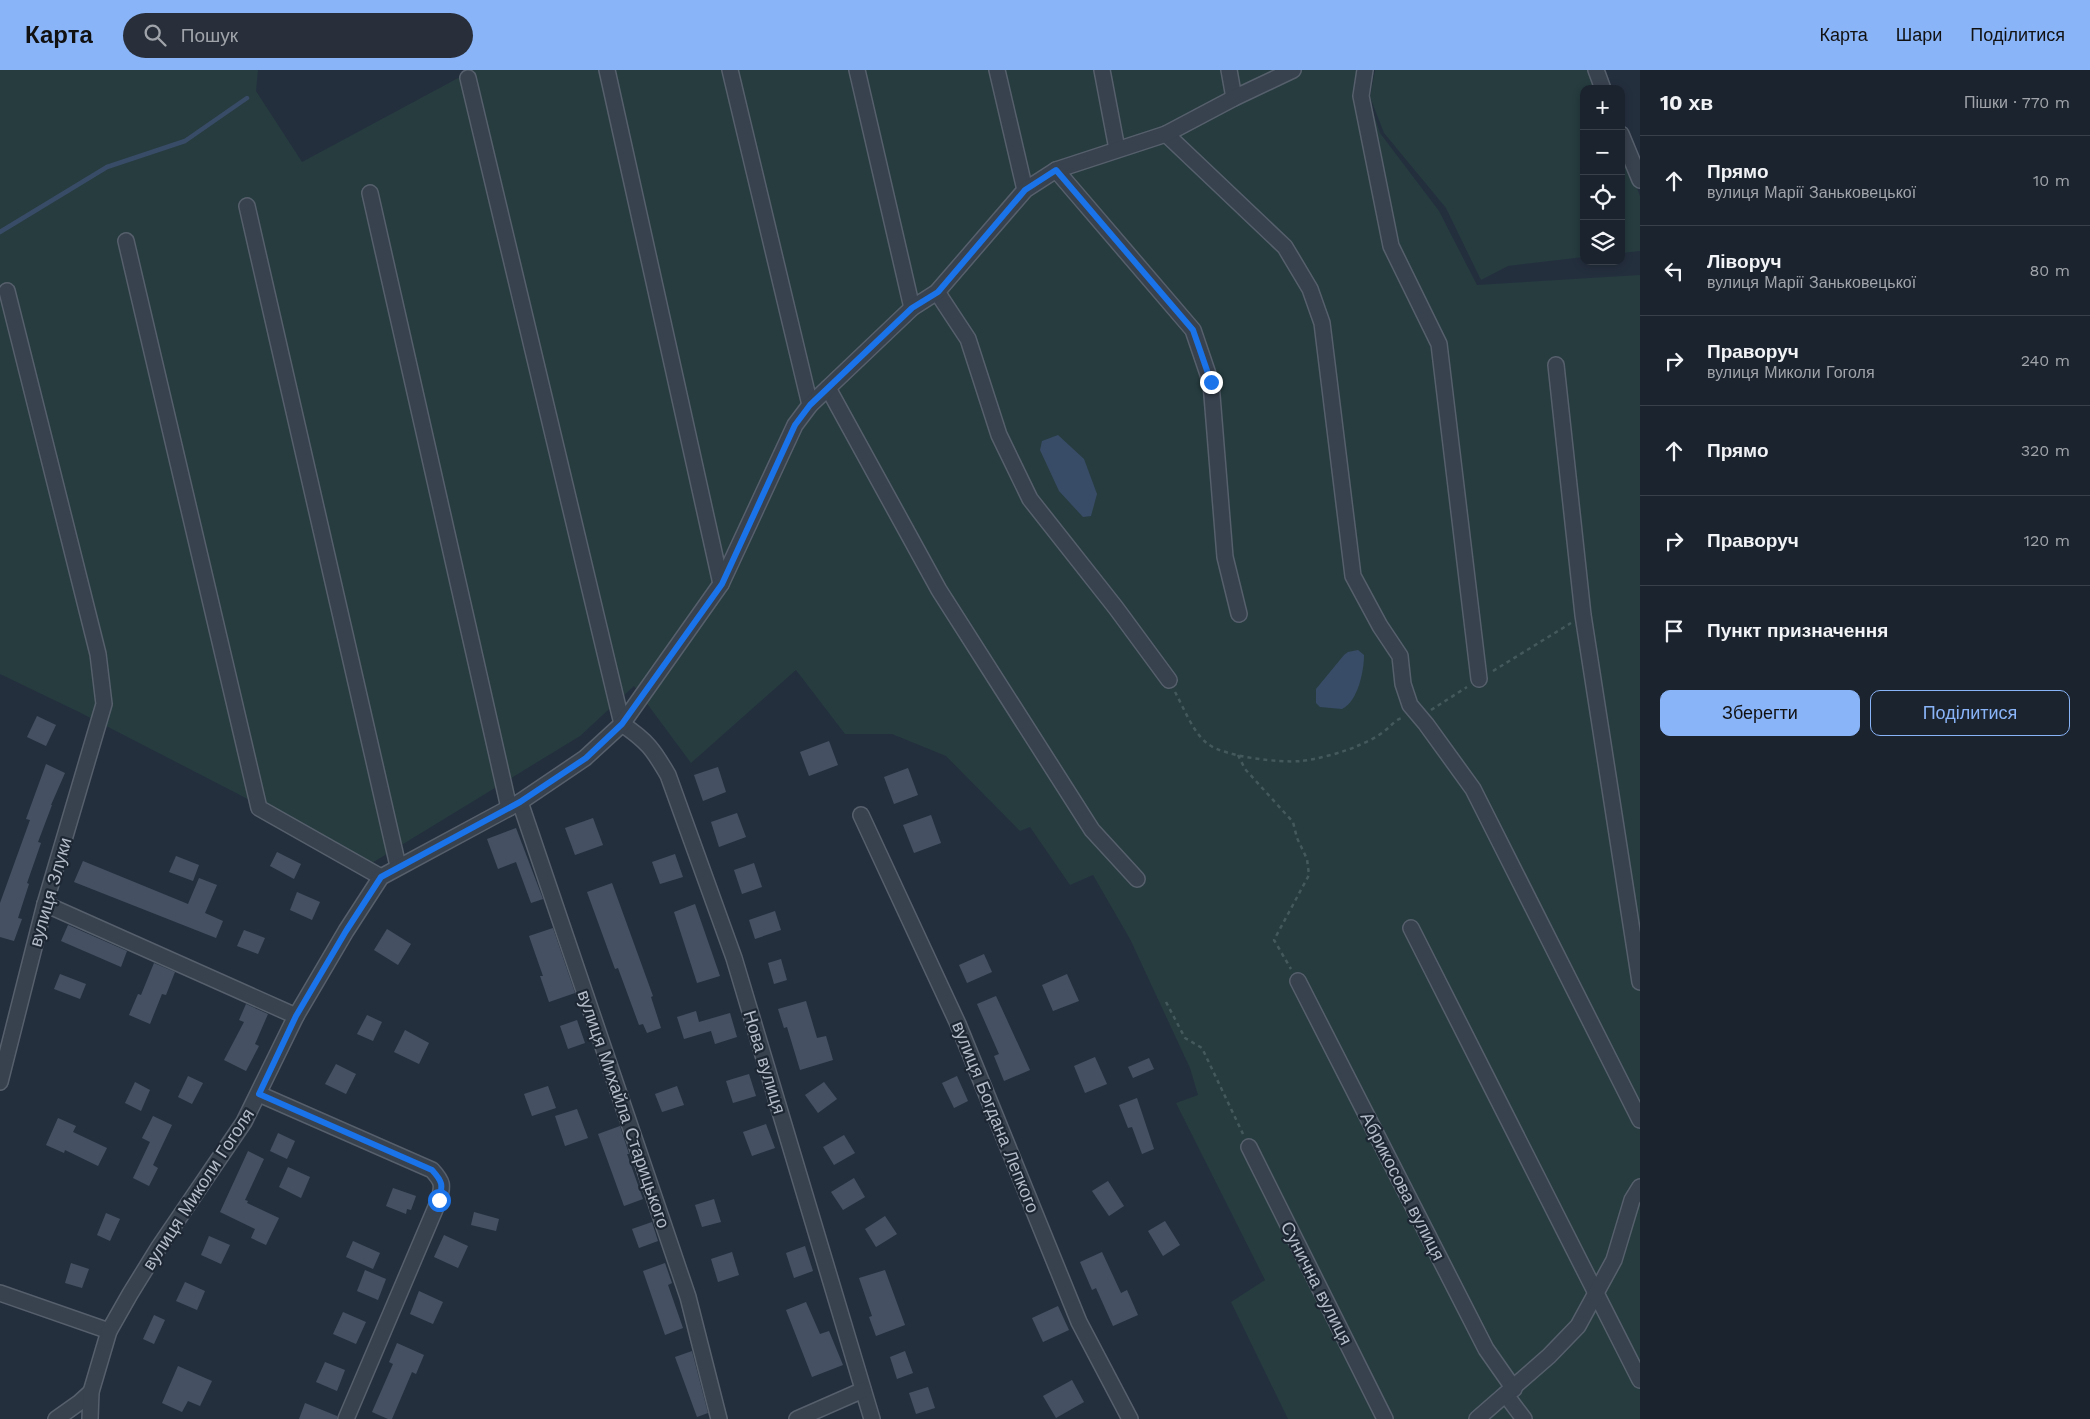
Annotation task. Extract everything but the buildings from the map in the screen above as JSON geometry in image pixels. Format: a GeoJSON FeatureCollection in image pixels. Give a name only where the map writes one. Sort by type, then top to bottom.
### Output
{"type":"FeatureCollection","features":[{"type":"Feature","properties":{"kind":"street"},"geometry":{"type":"LineString","coordinates":[[607,70],[722,584]]}},
{"type":"Feature","properties":{"kind":"street"},"geometry":{"type":"LineString","coordinates":[[730,70],[810,405]]}},
{"type":"Feature","properties":{"kind":"street"},"geometry":{"type":"LineString","coordinates":[[857,70],[912,308]]}},
{"type":"Feature","properties":{"kind":"street"},"geometry":{"type":"LineString","coordinates":[[997,70],[1025,190]]}},
{"type":"Feature","properties":{"kind":"street"},"geometry":{"type":"LineString","coordinates":[[1102,70],[1117,149]]}},
{"type":"Feature","properties":{"kind":"street"},"geometry":{"type":"LineString","coordinates":[[1230,70],[1234,98]]}},
{"type":"Feature","properties":{"kind":"street","name":"вулиця Миколи Гоголя"},"geometry":{"type":"LineString","coordinates":[[90,1419],[91,1392],[110,1331],[130,1294],[160,1247],[244,1122],[296,1016],[346,931],[381,877],[398,866],[515,805],[586,758],[622,724],[722,584],[795,425],[810,405],[912,308],[938,292],[1025,190],[1056,170],[1166,134],[1234,98],[1293,70]]}},
{"type":"Feature","properties":{"kind":"street"},"geometry":{"type":"LineString","coordinates":[[1365,70],[1361,96],[1391,246],[1439,344],[1479,679]]}},
{"type":"Feature","properties":{"kind":"street"},"geometry":{"type":"LineString","coordinates":[[1596,70],[1602,85]]}},
{"type":"Feature","properties":{"kind":"street"},"geometry":{"type":"LineString","coordinates":[[468,78],[622,724]]}},
{"type":"Feature","properties":{"kind":"street"},"geometry":{"type":"LineString","coordinates":[[1166,134],[1285,247],[1310,289],[1322,323],[1352,576],[1380,626],[1400,656],[1403,684],[1410,705],[1473,789],[1640,1120]]}},
{"type":"Feature","properties":{"kind":"street"},"geometry":{"type":"LineString","coordinates":[[1625,144],[1640,180]]}},
{"type":"Feature","properties":{"kind":"street"},"geometry":{"type":"LineString","coordinates":[[1056,170],[1193,330],[1211,382],[1225,557],[1239,614]]}},
{"type":"Feature","properties":{"kind":"street","name":"вулиця Михайла Старицького"},"geometry":{"type":"LineString","coordinates":[[370,193],[515,805],[688,1297],[719,1419]]}},
{"type":"Feature","properties":{"kind":"street"},"geometry":{"type":"LineString","coordinates":[[247,206],[398,866]]}},
{"type":"Feature","properties":{"kind":"street"},"geometry":{"type":"LineString","coordinates":[[126,241],[259,808],[381,877]]}},
{"type":"Feature","properties":{"kind":"street","name":"вулиця Злуки"},"geometry":{"type":"LineString","coordinates":[[0,1082],[45,904],[104,704],[98,654],[7,291]]}},
{"type":"Feature","properties":{"kind":"street"},"geometry":{"type":"LineString","coordinates":[[938,292],[968,339],[999,435],[1030,499],[1116,608],[1169,680]]}},
{"type":"Feature","properties":{"kind":"street"},"geometry":{"type":"LineString","coordinates":[[1556,365],[1583,615],[1640,982]]}},
{"type":"Feature","properties":{"kind":"street"},"geometry":{"type":"LineString","coordinates":[[828,388],[939,590],[1092,830],[1137,879]]}},
{"type":"Feature","properties":{"kind":"street","name":"Нова вулиця"},"geometry":{"type":"LineString","coordinates":[[622,724],[639,735],[653,749],[668,775],[721,921],[737,967],[872,1419]]}},
{"type":"Feature","properties":{"kind":"street","name":"вулиця Богдана Лепкого"},"geometry":{"type":"LineString","coordinates":[[861,816],[958,1024],[1079,1322],[1130,1419]]}},
{"type":"Feature","properties":{"kind":"street"},"geometry":{"type":"LineString","coordinates":[[45,904],[296,1016]]}},
{"type":"Feature","properties":{"kind":"street"},"geometry":{"type":"LineString","coordinates":[[1411,928],[1640,1380]]}},
{"type":"Feature","properties":{"kind":"street","name":"Абрикосова вулиця"},"geometry":{"type":"LineString","coordinates":[[1298,981],[1486,1349],[1524,1419]]}},
{"type":"Feature","properties":{"kind":"street"},"geometry":{"type":"LineString","coordinates":[[259,1094],[432,1170],[442,1186],[439,1200],[346,1419]]}},
{"type":"Feature","properties":{"kind":"street","name":"Сунична вулиця"},"geometry":{"type":"LineString","coordinates":[[1249,1147],[1385,1419]]}},
{"type":"Feature","properties":{"kind":"street"},"geometry":{"type":"LineString","coordinates":[[1477,1419],[1510,1392],[1578,1326],[1614,1260],[1632,1200],[1640,1187]]}},
{"type":"Feature","properties":{"kind":"street"},"geometry":{"type":"LineString","coordinates":[[0,1293],[110,1331]]}},
{"type":"Feature","properties":{"kind":"street"},"geometry":{"type":"LineString","coordinates":[[797,1419],[863,1390]]}},
{"type":"Feature","properties":{"kind":"street"},"geometry":{"type":"LineString","coordinates":[[56,1419],[91,1392]]}},
{"type":"Feature","properties":{"kind":"path"},"geometry":{"type":"LineString","coordinates":[[1169,680],[1199,734],[1208,744],[1222,751],[1238,755],[1289,762],[1304,761],[1357,746],[1380,734],[1397,719],[1435,708],[1583,615]]}},
{"type":"Feature","properties":{"kind":"path"},"geometry":{"type":"LineString","coordinates":[[1238,755],[1244,769],[1293,822],[1297,838],[1307,859],[1309,875],[1274,940],[1298,981]]}},
{"type":"Feature","properties":{"kind":"path"},"geometry":{"type":"LineString","coordinates":[[1166,1002],[1185,1038],[1202,1048],[1249,1147]]}},
{"type":"Feature","properties":{"kind":"green space"},"geometry":{"type":"Polygon","coordinates":[[[0,70],[258,70],[256,91],[302,162],[473,70],[1359,70],[1380,133],[1439,211],[1477,285],[1640,275],[1640,1419],[1288,1419],[1231,1302],[1265,1280],[1176,1103],[1198,1095],[1190,1068],[1130,939],[1093,875],[1070,885],[1030,827],[1020,831],[946,756],[892,734],[845,734],[796,670],[691,763],[634,686],[580,736],[372,863],[81,713],[0,674],[0,70]]]}},
{"type":"Feature","properties":{"kind":"green space"},"geometry":{"type":"Polygon","coordinates":[[[1375,70],[1590,70],[1596,85],[1580,85],[1580,257],[1508,266],[1481,280],[1446,208],[1384,133],[1370,97],[1375,70]]]}},
{"type":"Feature","properties":{"kind":"green space"},"geometry":{"type":"Polygon","coordinates":[[[1625,159],[1640,196],[1640,251],[1625,253],[1625,159]]]}},
{"type":"Feature","properties":{"kind":"water"},"geometry":{"type":"Polygon","coordinates":[[[1058,435],[1084,459],[1097,494],[1091,516],[1083,517],[1059,491],[1040,450],[1042,441],[1058,435]]]}},
{"type":"Feature","properties":{"kind":"water"},"geometry":{"type":"Polygon","coordinates":[[[1358,650],[1364,655],[1364,662],[1359,685],[1348,705],[1342,709],[1320,707],[1316,703],[1316,689],[1344,655],[1358,650]]]}},
{"type":"Feature","properties":{"kind":"waterway"},"geometry":{"type":"LineString","coordinates":[[0,232],[107,167],[185,141],[247,98]]}},
{"type":"Feature","properties":{"kind":"route"},"geometry":{"type":"LineString","coordinates":[[439,1200],[442,1186],[432,1170],[259,1094],[296,1016],[346,931],[381,877],[398,866],[520,802],[586,758],[622,724],[722,584],[795,425],[810,405],[912,308],[938,292],[1025,190],[1056,170],[1193,330],[1211,382]]}}]}
